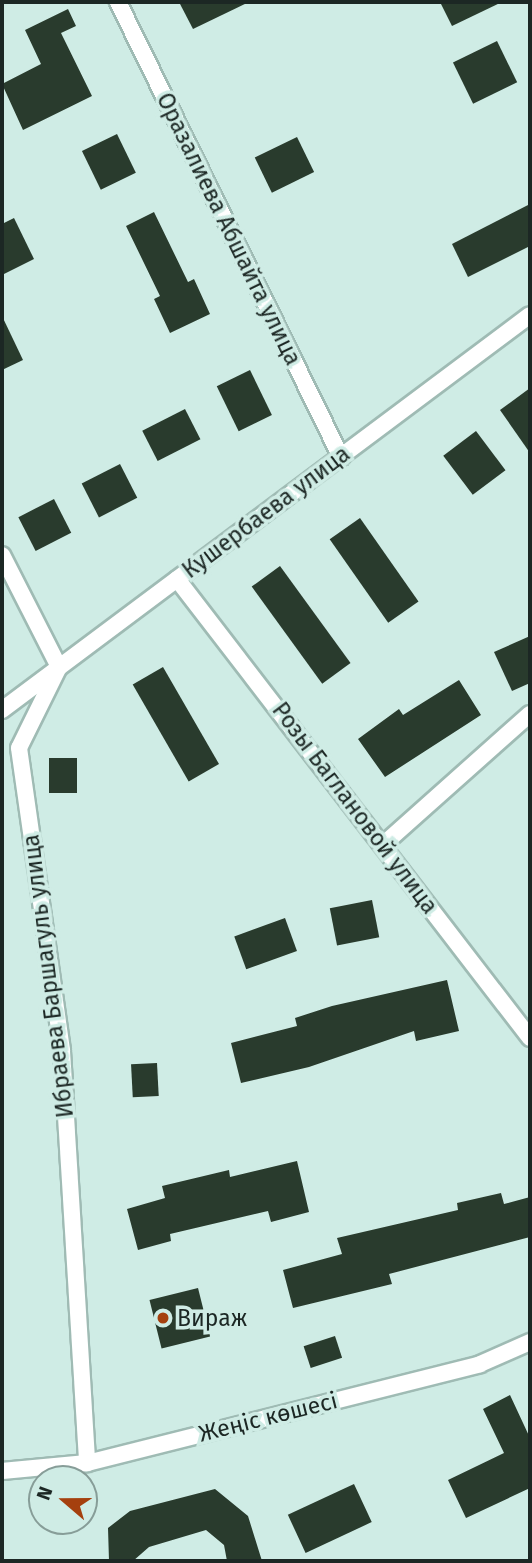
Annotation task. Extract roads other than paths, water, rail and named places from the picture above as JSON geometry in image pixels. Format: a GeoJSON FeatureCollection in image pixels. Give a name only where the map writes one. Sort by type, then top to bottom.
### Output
{"type":"FeatureCollection","features":[{"type":"Feature","properties":{"kind":"street","name":"Оразалиева Абшайта улица"},"geometry":{"type":"LineString","coordinates":[[118,2],[341,457]]}},
{"type":"Feature","properties":{"kind":"street","name":"Кушербаева улица"},"geometry":{"type":"LineString","coordinates":[[2,710],[530,315]]}},
{"type":"Feature","properties":{"kind":"street"},"geometry":{"type":"LineString","coordinates":[[2,555],[59,667]]}},
{"type":"Feature","properties":{"kind":"street","name":"Розы Баглановой улица"},"geometry":{"type":"LineString","coordinates":[[177,579],[385,843],[530,1038]]}},
{"type":"Feature","properties":{"kind":"street","name":"Ибраева Баршагуль улица"},"geometry":{"type":"LineString","coordinates":[[59,667],[19,748],[62,1051],[87,1463]]}},
{"type":"Feature","properties":{"kind":"street"},"geometry":{"type":"LineString","coordinates":[[385,843],[530,714]]}},
{"type":"Feature","properties":{"kind":"street","name":"Жеңіс көшесі"},"geometry":{"type":"LineString","coordinates":[[2,1471],[87,1463],[480,1364],[530,1342]]}},
{"type":"Feature","properties":{"kind":"place","name":"Вираж"},"geometry":{"type":"Point","coordinates":[163,1318]}}]}
